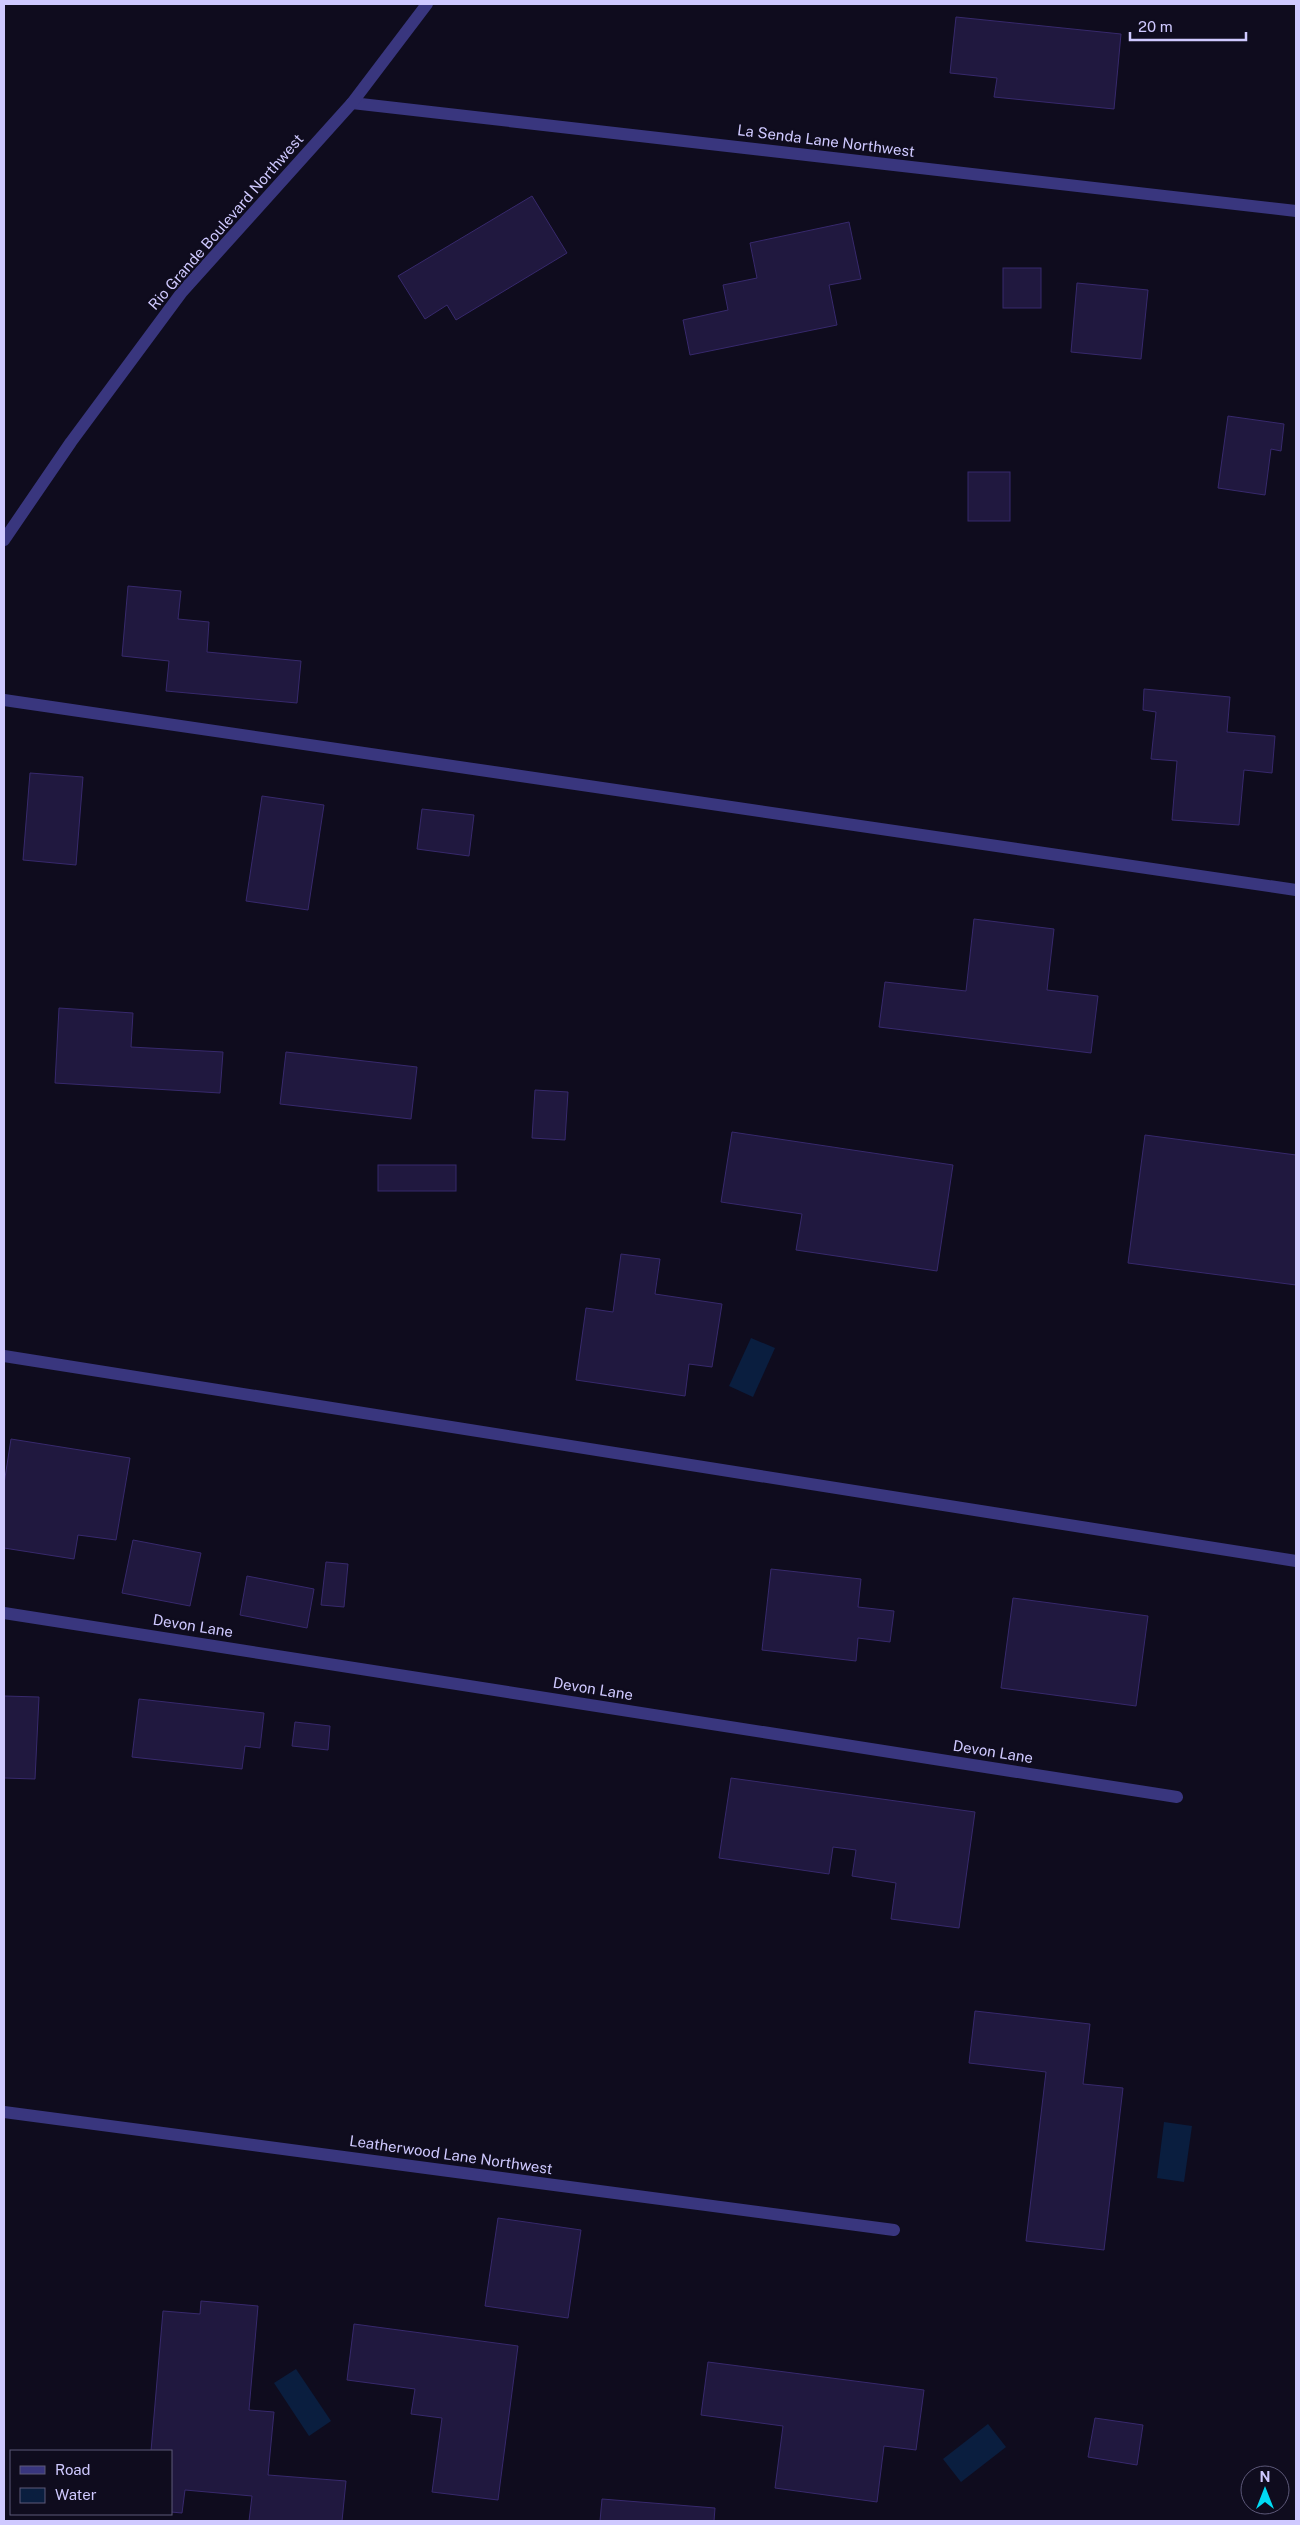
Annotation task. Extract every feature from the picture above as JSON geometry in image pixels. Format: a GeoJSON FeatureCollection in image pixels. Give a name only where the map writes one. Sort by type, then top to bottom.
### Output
{"type":"FeatureCollection","features":[{"type":"Feature","properties":{"kind":"street","name":"Rio Grande Boulevard Northwest"},"geometry":{"type":"LineString","coordinates":[[4,540],[71,442],[182,292],[352,103],[426,4]]}},
{"type":"Feature","properties":{"kind":"street","name":"La Senda Lane Northwest"},"geometry":{"type":"LineString","coordinates":[[352,103],[1296,211]]}},
{"type":"Feature","properties":{"kind":"street"},"geometry":{"type":"LineString","coordinates":[[4,700],[1296,890]]}},
{"type":"Feature","properties":{"kind":"street"},"geometry":{"type":"LineString","coordinates":[[4,1356],[1296,1561]]}},
{"type":"Feature","properties":{"kind":"street","name":"Devon Lane"},"geometry":{"type":"LineString","coordinates":[[4,1613],[1177,1797]]}},
{"type":"Feature","properties":{"kind":"street","name":"Leatherwood Lane Northwest"},"geometry":{"type":"LineString","coordinates":[[4,2112],[894,2230]]}},
{"type":"Feature","properties":{"kind":"water"},"geometry":{"type":"Polygon","coordinates":[[[751,1338],[775,1348],[753,1397],[729,1386],[751,1338]]]}},
{"type":"Feature","properties":{"kind":"water"},"geometry":{"type":"Polygon","coordinates":[[[1164,2122],[1192,2126],[1184,2182],[1157,2178],[1164,2122]]]}},
{"type":"Feature","properties":{"kind":"water"},"geometry":{"type":"Polygon","coordinates":[[[296,2369],[331,2421],[309,2436],[274,2383],[296,2369]]]}},
{"type":"Feature","properties":{"kind":"water"},"geometry":{"type":"Polygon","coordinates":[[[988,2424],[1006,2447],[961,2482],[943,2459],[988,2424]]]}},
{"type":"Feature","properties":{"kind":"building"},"geometry":{"type":"Polygon","coordinates":[[[956,17],[1121,34],[1114,109],[994,97],[997,78],[950,73],[956,17]]]}},
{"type":"Feature","properties":{"kind":"building"},"geometry":{"type":"Polygon","coordinates":[[[532,196],[567,253],[456,320],[447,305],[425,319],[398,276],[532,196]]]}},
{"type":"Feature","properties":{"kind":"building"},"geometry":{"type":"Polygon","coordinates":[[[849,222],[861,279],[829,285],[837,325],[690,355],[683,320],[728,310],[723,285],[757,278],[750,243],[849,222]]]}},
{"type":"Feature","properties":{"kind":"building"},"geometry":{"type":"Polygon","coordinates":[[[1003,268],[1041,268],[1041,308],[1003,308],[1003,268]]]}},
{"type":"Feature","properties":{"kind":"building"},"geometry":{"type":"Polygon","coordinates":[[[1077,283],[1148,290],[1141,359],[1071,352],[1077,283]]]}},
{"type":"Feature","properties":{"kind":"building"},"geometry":{"type":"Polygon","coordinates":[[[1228,416],[1284,424],[1281,451],[1271,449],[1265,495],[1218,488],[1228,416]]]}},
{"type":"Feature","properties":{"kind":"building"},"geometry":{"type":"Polygon","coordinates":[[[968,472],[1010,472],[1010,521],[968,521],[968,472]]]}},
{"type":"Feature","properties":{"kind":"building"},"geometry":{"type":"Polygon","coordinates":[[[128,586],[181,591],[178,619],[209,622],[207,652],[301,661],[297,703],[166,691],[169,661],[122,656],[128,586]]]}},
{"type":"Feature","properties":{"kind":"building"},"geometry":{"type":"Polygon","coordinates":[[[1144,689],[1230,697],[1227,732],[1275,736],[1272,773],[1244,770],[1239,825],[1172,820],[1177,761],[1151,759],[1156,712],[1143,710],[1144,689]]]}},
{"type":"Feature","properties":{"kind":"building"},"geometry":{"type":"Polygon","coordinates":[[[30,773],[83,777],[76,865],[23,860],[30,773]]]}},
{"type":"Feature","properties":{"kind":"building"},"geometry":{"type":"Polygon","coordinates":[[[262,796],[324,805],[308,910],[246,901],[262,796]]]}},
{"type":"Feature","properties":{"kind":"building"},"geometry":{"type":"Polygon","coordinates":[[[422,809],[474,815],[469,856],[417,849],[422,809]]]}},
{"type":"Feature","properties":{"kind":"building"},"geometry":{"type":"Polygon","coordinates":[[[974,919],[1054,929],[1047,990],[1098,996],[1091,1053],[879,1027],[885,982],[966,991],[974,919]]]}},
{"type":"Feature","properties":{"kind":"building"},"geometry":{"type":"Polygon","coordinates":[[[59,1008],[133,1013],[131,1047],[223,1052],[220,1093],[55,1083],[59,1008]]]}},
{"type":"Feature","properties":{"kind":"building"},"geometry":{"type":"Polygon","coordinates":[[[286,1052],[417,1067],[411,1119],[280,1104],[286,1052]]]}},
{"type":"Feature","properties":{"kind":"building"},"geometry":{"type":"Polygon","coordinates":[[[535,1090],[568,1092],[565,1140],[532,1138],[535,1090]]]}},
{"type":"Feature","properties":{"kind":"building"},"geometry":{"type":"Polygon","coordinates":[[[732,1132],[953,1165],[937,1271],[796,1250],[802,1214],[721,1202],[732,1132]]]}},
{"type":"Feature","properties":{"kind":"building"},"geometry":{"type":"Polygon","coordinates":[[[1145,1135],[1296,1155],[1296,1285],[1128,1263],[1145,1135]]]}},
{"type":"Feature","properties":{"kind":"building"},"geometry":{"type":"Polygon","coordinates":[[[378,1165],[456,1165],[456,1191],[378,1191],[378,1165]]]}},
{"type":"Feature","properties":{"kind":"building"},"geometry":{"type":"Polygon","coordinates":[[[621,1254],[660,1259],[655,1294],[722,1304],[712,1367],[689,1364],[685,1396],[576,1380],[586,1308],[613,1312],[621,1254]]]}},
{"type":"Feature","properties":{"kind":"building"},"geometry":{"type":"Polygon","coordinates":[[[11,1439],[130,1458],[116,1540],[78,1535],[74,1559],[4,1548],[4,1484],[11,1439]]]}},
{"type":"Feature","properties":{"kind":"building"},"geometry":{"type":"Polygon","coordinates":[[[133,1540],[201,1553],[190,1606],[122,1593],[133,1540]]]}},
{"type":"Feature","properties":{"kind":"building"},"geometry":{"type":"Polygon","coordinates":[[[326,1562],[348,1564],[344,1607],[321,1605],[326,1562]]]}},
{"type":"Feature","properties":{"kind":"building"},"geometry":{"type":"Polygon","coordinates":[[[771,1569],[861,1579],[858,1607],[894,1611],[890,1642],[858,1638],[856,1661],[762,1650],[771,1569]]]}},
{"type":"Feature","properties":{"kind":"building"},"geometry":{"type":"Polygon","coordinates":[[[247,1576],[314,1589],[307,1628],[240,1615],[247,1576]]]}},
{"type":"Feature","properties":{"kind":"building"},"geometry":{"type":"Polygon","coordinates":[[[1013,1598],[1148,1616],[1136,1706],[1001,1688],[1013,1598]]]}},
{"type":"Feature","properties":{"kind":"building"},"geometry":{"type":"Polygon","coordinates":[[[4,1696],[39,1697],[35,1779],[4,1778],[4,1696]]]}},
{"type":"Feature","properties":{"kind":"building"},"geometry":{"type":"Polygon","coordinates":[[[139,1699],[264,1713],[260,1748],[245,1746],[242,1769],[132,1757],[139,1699]]]}},
{"type":"Feature","properties":{"kind":"building"},"geometry":{"type":"Polygon","coordinates":[[[295,1722],[330,1726],[328,1750],[292,1746],[295,1722]]]}},
{"type":"Feature","properties":{"kind":"building"},"geometry":{"type":"Polygon","coordinates":[[[731,1778],[975,1812],[959,1928],[891,1919],[896,1883],[852,1876],[856,1850],[833,1847],[829,1874],[719,1858],[731,1778]]]}},
{"type":"Feature","properties":{"kind":"building"},"geometry":{"type":"Polygon","coordinates":[[[975,2011],[1090,2024],[1083,2084],[1123,2088],[1104,2250],[1026,2241],[1046,2072],[969,2063],[975,2011]]]}},
{"type":"Feature","properties":{"kind":"building"},"geometry":{"type":"Polygon","coordinates":[[[498,2218],[581,2230],[568,2318],[485,2306],[498,2218]]]}},
{"type":"Feature","properties":{"kind":"building"},"geometry":{"type":"Polygon","coordinates":[[[201,2301],[258,2306],[249,2410],[274,2412],[268,2475],[346,2481],[342,2521],[249,2521],[252,2496],[185,2490],[182,2513],[172,2512],[172,2450],[151,2450],[163,2311],[200,2314],[201,2301]]]}},
{"type":"Feature","properties":{"kind":"building"},"geometry":{"type":"Polygon","coordinates":[[[354,2324],[518,2346],[498,2500],[432,2492],[442,2418],[411,2414],[415,2389],[347,2380],[354,2324]]]}},
{"type":"Feature","properties":{"kind":"building"},"geometry":{"type":"Polygon","coordinates":[[[708,2362],[924,2390],[916,2450],[884,2446],[877,2502],[775,2488],[783,2426],[701,2415],[708,2362]]]}},
{"type":"Feature","properties":{"kind":"building"},"geometry":{"type":"Polygon","coordinates":[[[1095,2418],[1143,2425],[1137,2465],[1088,2457],[1095,2418]]]}},
{"type":"Feature","properties":{"kind":"building"},"geometry":{"type":"Polygon","coordinates":[[[602,2499],[715,2508],[714,2521],[600,2521],[602,2499]]]}}]}
